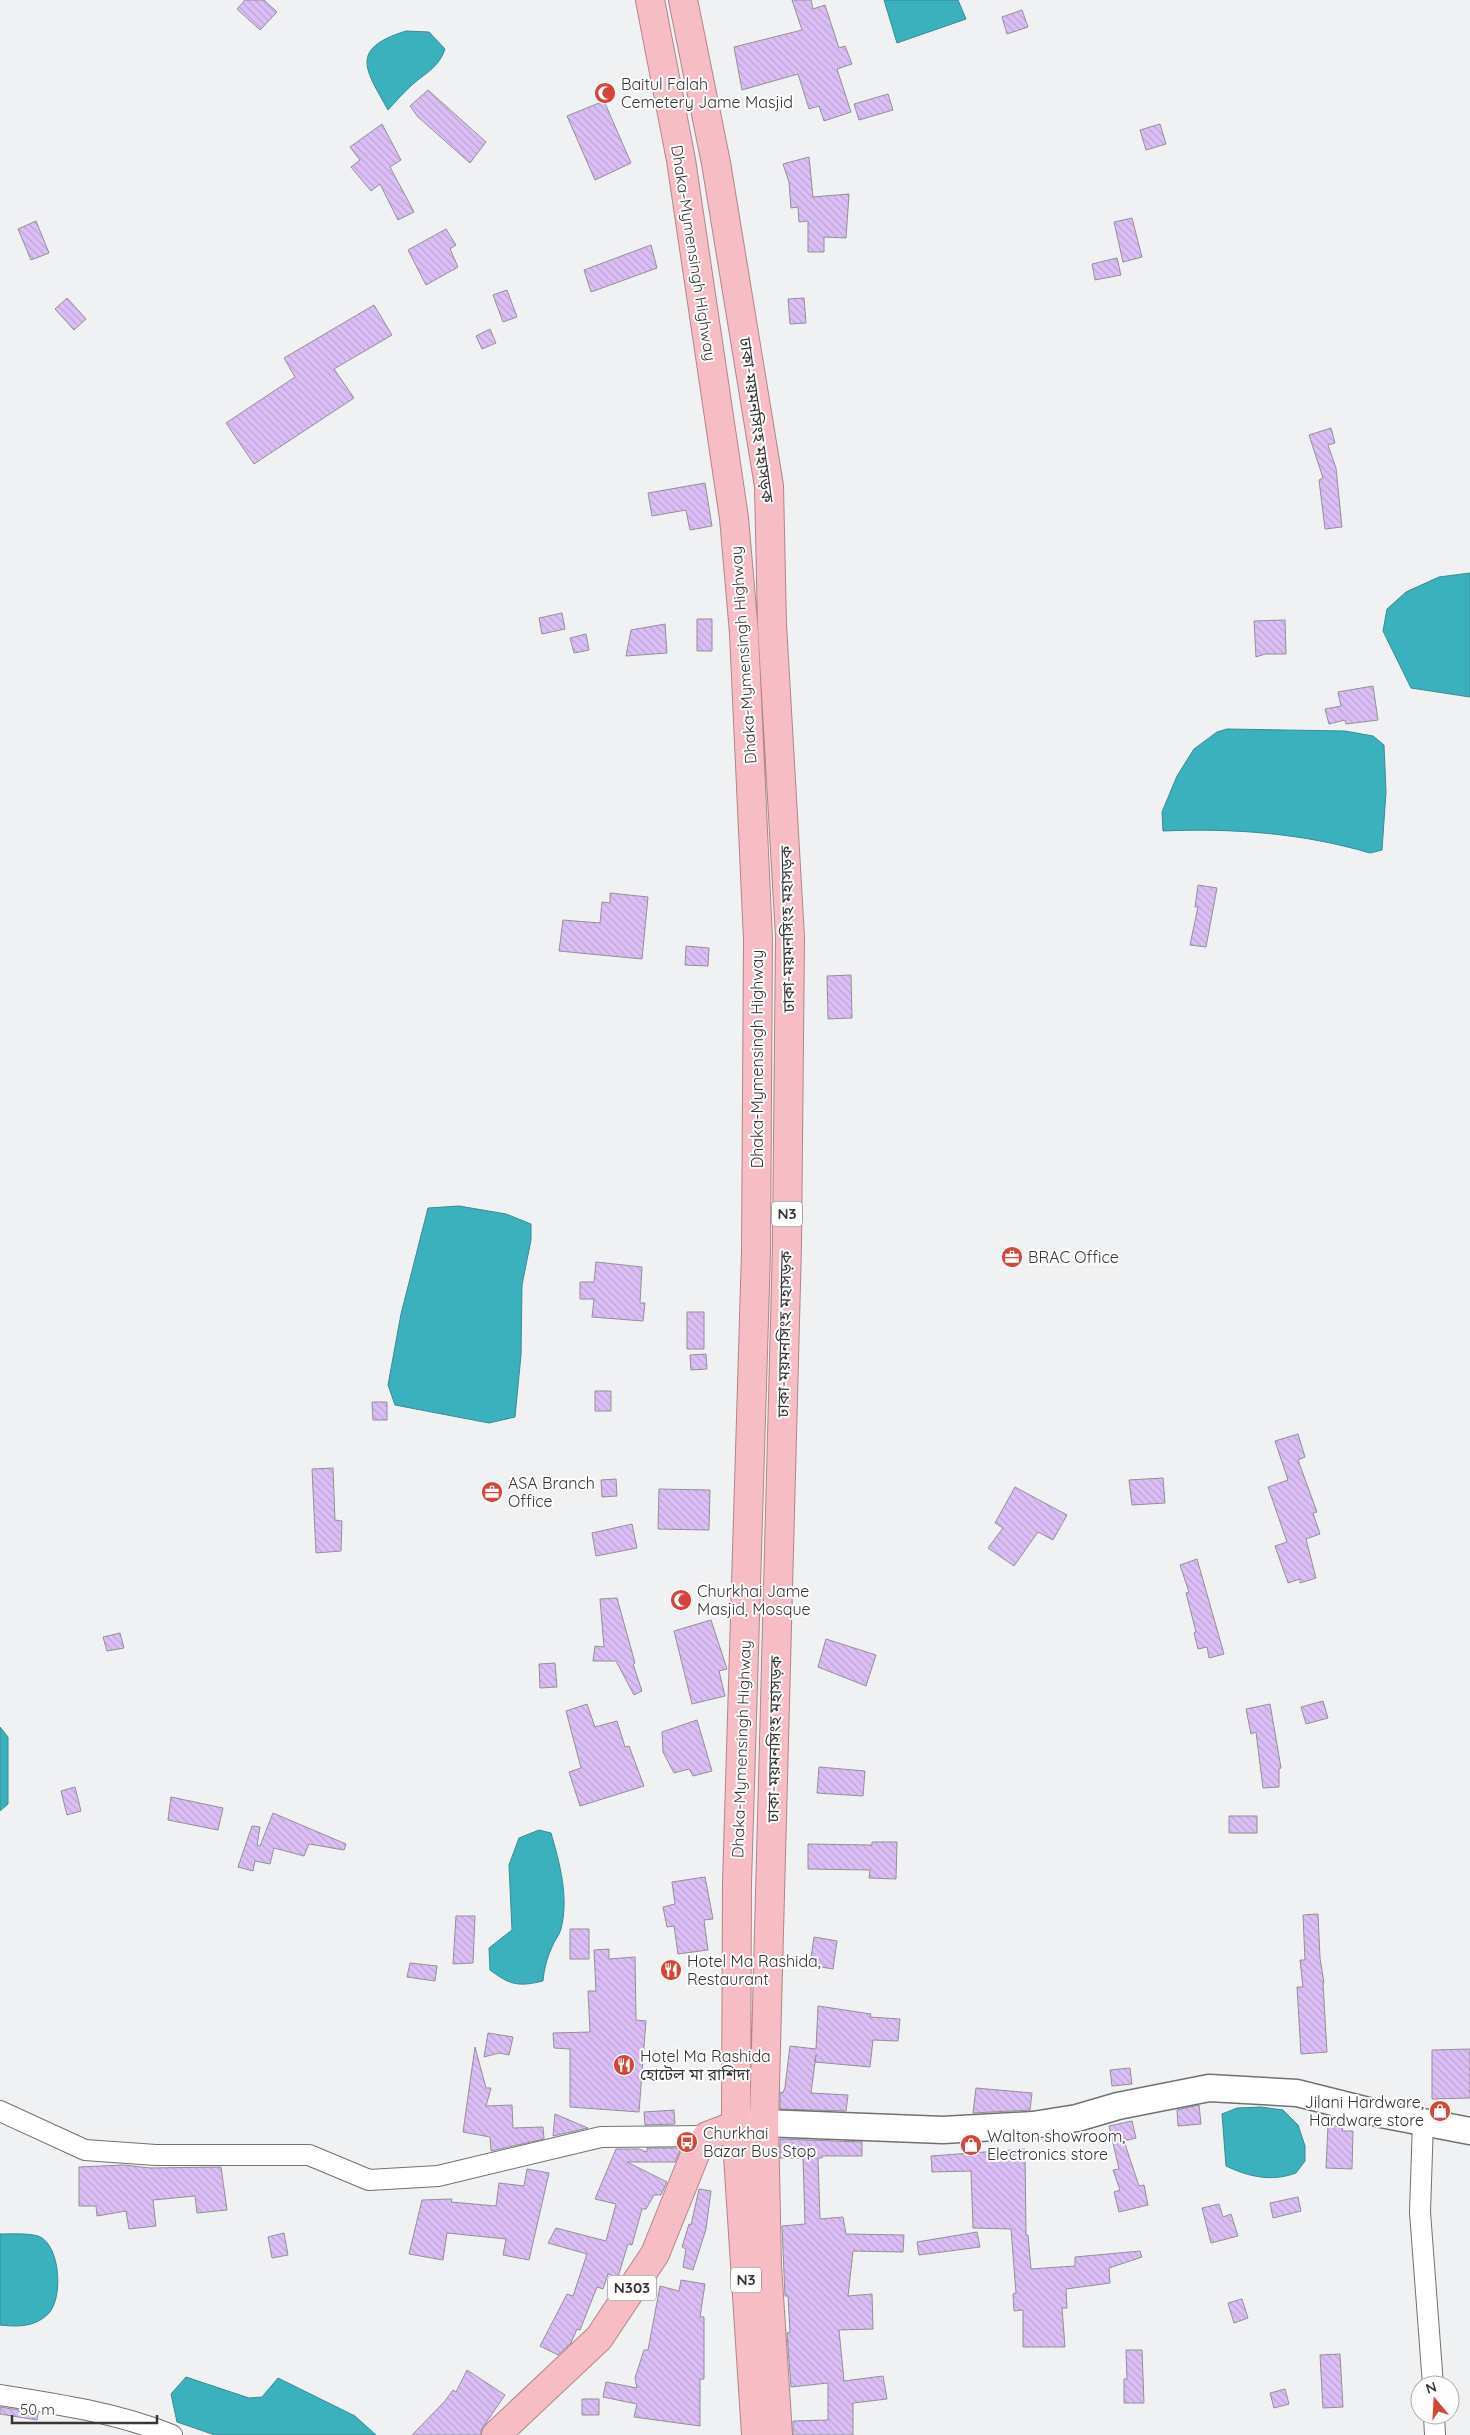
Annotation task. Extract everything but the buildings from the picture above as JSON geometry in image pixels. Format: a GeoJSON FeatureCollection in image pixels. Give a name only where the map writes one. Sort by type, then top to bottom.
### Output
{"type":"FeatureCollection","features":[{"type":"Feature","properties":{"kind":"highway","name":"Dhaka-Mymensingh Highway"},"geometry":{"type":"LineString","coordinates":[[650,0],[681,160],[734,518],[744,633],[758,940],[756,1252],[737,1883],[736,2125]]}},
{"type":"Feature","properties":{"kind":"highway","name":"ঢাকা-ময়মনসিংহ মহাসড়ক"},"geometry":{"type":"LineString","coordinates":[[683,0],[716,164],[769,486],[772,624],[790,938],[787,1245],[764,2123],[766,2265],[778,2435]]}},
{"type":"Feature","properties":{"kind":"highway"},"geometry":{"type":"LineString","coordinates":[[707,2136],[736,2125]]}},
{"type":"Feature","properties":{"kind":"highway","name":"N3"},"geometry":{"type":"LineString","coordinates":[[736,2125],[756,2435]]}},
{"type":"Feature","properties":{"kind":"highway","name":"N303"},"geometry":{"type":"LineString","coordinates":[[496,2435],[600,2338],[655,2254],[693,2156],[698,2146],[707,2136]]}},
{"type":"Feature","properties":{"kind":"street"},"geometry":{"type":"LineString","coordinates":[[736,2125],[764,2123],[943,2130],[1033,2125],[1077,2118],[1118,2106],[1209,2088],[1297,2093],[1470,2131]]}},
{"type":"Feature","properties":{"kind":"street"},"geometry":{"type":"LineString","coordinates":[[0,2111],[85,2150],[156,2155],[309,2155],[370,2180],[438,2176],[601,2137],[707,2136]]}},
{"type":"Feature","properties":{"kind":"street"},"geometry":{"type":"LineString","coordinates":[[1423,2122],[1420,2212],[1432,2375]]}},
{"type":"Feature","properties":{"kind":"street"},"geometry":{"type":"LineString","coordinates":[[0,2394],[76,2407],[149,2426],[172,2435]]}},
{"type":"Feature","properties":{"kind":"water"},"geometry":{"type":"Polygon","coordinates":[[[884,0],[958,0],[966,19],[897,43],[884,0]]]}},
{"type":"Feature","properties":{"kind":"water"},"geometry":{"type":"Polygon","coordinates":[[[406,31],[429,32],[445,49],[436,65],[410,87],[388,110],[369,72],[367,62],[369,53],[376,45],[406,31]]]}},
{"type":"Feature","properties":{"kind":"water"},"geometry":{"type":"Polygon","coordinates":[[[1470,573],[1470,697],[1411,688],[1383,631],[1387,609],[1406,592],[1439,577],[1470,573]]]}},
{"type":"Feature","properties":{"kind":"water"},"geometry":{"type":"Polygon","coordinates":[[[1227,729],[1345,731],[1373,736],[1384,745],[1386,792],[1382,850],[1370,853],[1319,841],[1267,833],[1215,830],[1163,831],[1162,812],[1177,776],[1194,749],[1217,732],[1227,729]]]}},
{"type":"Feature","properties":{"kind":"water"},"geometry":{"type":"Polygon","coordinates":[[[459,1206],[506,1214],[531,1224],[531,1240],[522,1285],[521,1355],[515,1417],[489,1423],[395,1405],[388,1385],[401,1314],[428,1208],[459,1206]]]}},
{"type":"Feature","properties":{"kind":"water"},"geometry":{"type":"Polygon","coordinates":[[[0,1727],[8,1737],[8,1804],[0,1811],[0,1727]]]}},
{"type":"Feature","properties":{"kind":"water"},"geometry":{"type":"Polygon","coordinates":[[[539,1830],[551,1833],[564,1893],[563,1917],[560,1932],[547,1959],[543,1981],[521,1984],[509,1982],[490,1970],[489,1948],[512,1930],[509,1865],[519,1838],[539,1830]]]}},
{"type":"Feature","properties":{"kind":"water"},"geometry":{"type":"Polygon","coordinates":[[[1261,2107],[1283,2110],[1298,2125],[1305,2146],[1305,2161],[1296,2173],[1269,2178],[1243,2173],[1226,2166],[1222,2114],[1237,2108],[1261,2107]]]}},
{"type":"Feature","properties":{"kind":"water"},"geometry":{"type":"Polygon","coordinates":[[[0,2234],[38,2236],[46,2241],[51,2250],[58,2273],[56,2298],[47,2315],[37,2322],[19,2326],[0,2325],[0,2234]]]}},
{"type":"Feature","properties":{"kind":"water"},"geometry":{"type":"Polygon","coordinates":[[[186,2377],[249,2398],[262,2397],[278,2378],[355,2416],[376,2435],[215,2435],[177,2422],[171,2394],[186,2377]]]}},
{"type":"Feature","properties":{"kind":"place","name":"Baitul Falah Cemetery Jame Masjid"},"geometry":{"type":"Point","coordinates":[605,93]}},
{"type":"Feature","properties":{"kind":"place","name":"BRAC Office"},"geometry":{"type":"Point","coordinates":[1012,1257]}},
{"type":"Feature","properties":{"kind":"place","name":"ASA Branch Office"},"geometry":{"type":"Point","coordinates":[492,1492]}},
{"type":"Feature","properties":{"kind":"place","name":"Churkhai Jame Masjid, Mosque"},"geometry":{"type":"Point","coordinates":[681,1600]}},
{"type":"Feature","properties":{"kind":"place","name":"Hotel Ma Rashida, Restaurant"},"geometry":{"type":"Point","coordinates":[671,1970]}},
{"type":"Feature","properties":{"kind":"place","name":"Hotel Ma Rashida হোটেল মা রাশিদা"},"geometry":{"type":"Point","coordinates":[624,2065]}},
{"type":"Feature","properties":{"kind":"place","name":"Jilani Hardware, Hardware store"},"geometry":{"type":"Point","coordinates":[1440,2111]}},
{"type":"Feature","properties":{"kind":"place","name":"Churkhai Bazar Bus Stop"},"geometry":{"type":"Point","coordinates":[687,2142]}},
{"type":"Feature","properties":{"kind":"place","name":"Walton showroom, Electronics store"},"geometry":{"type":"Point","coordinates":[971,2145]}}]}
